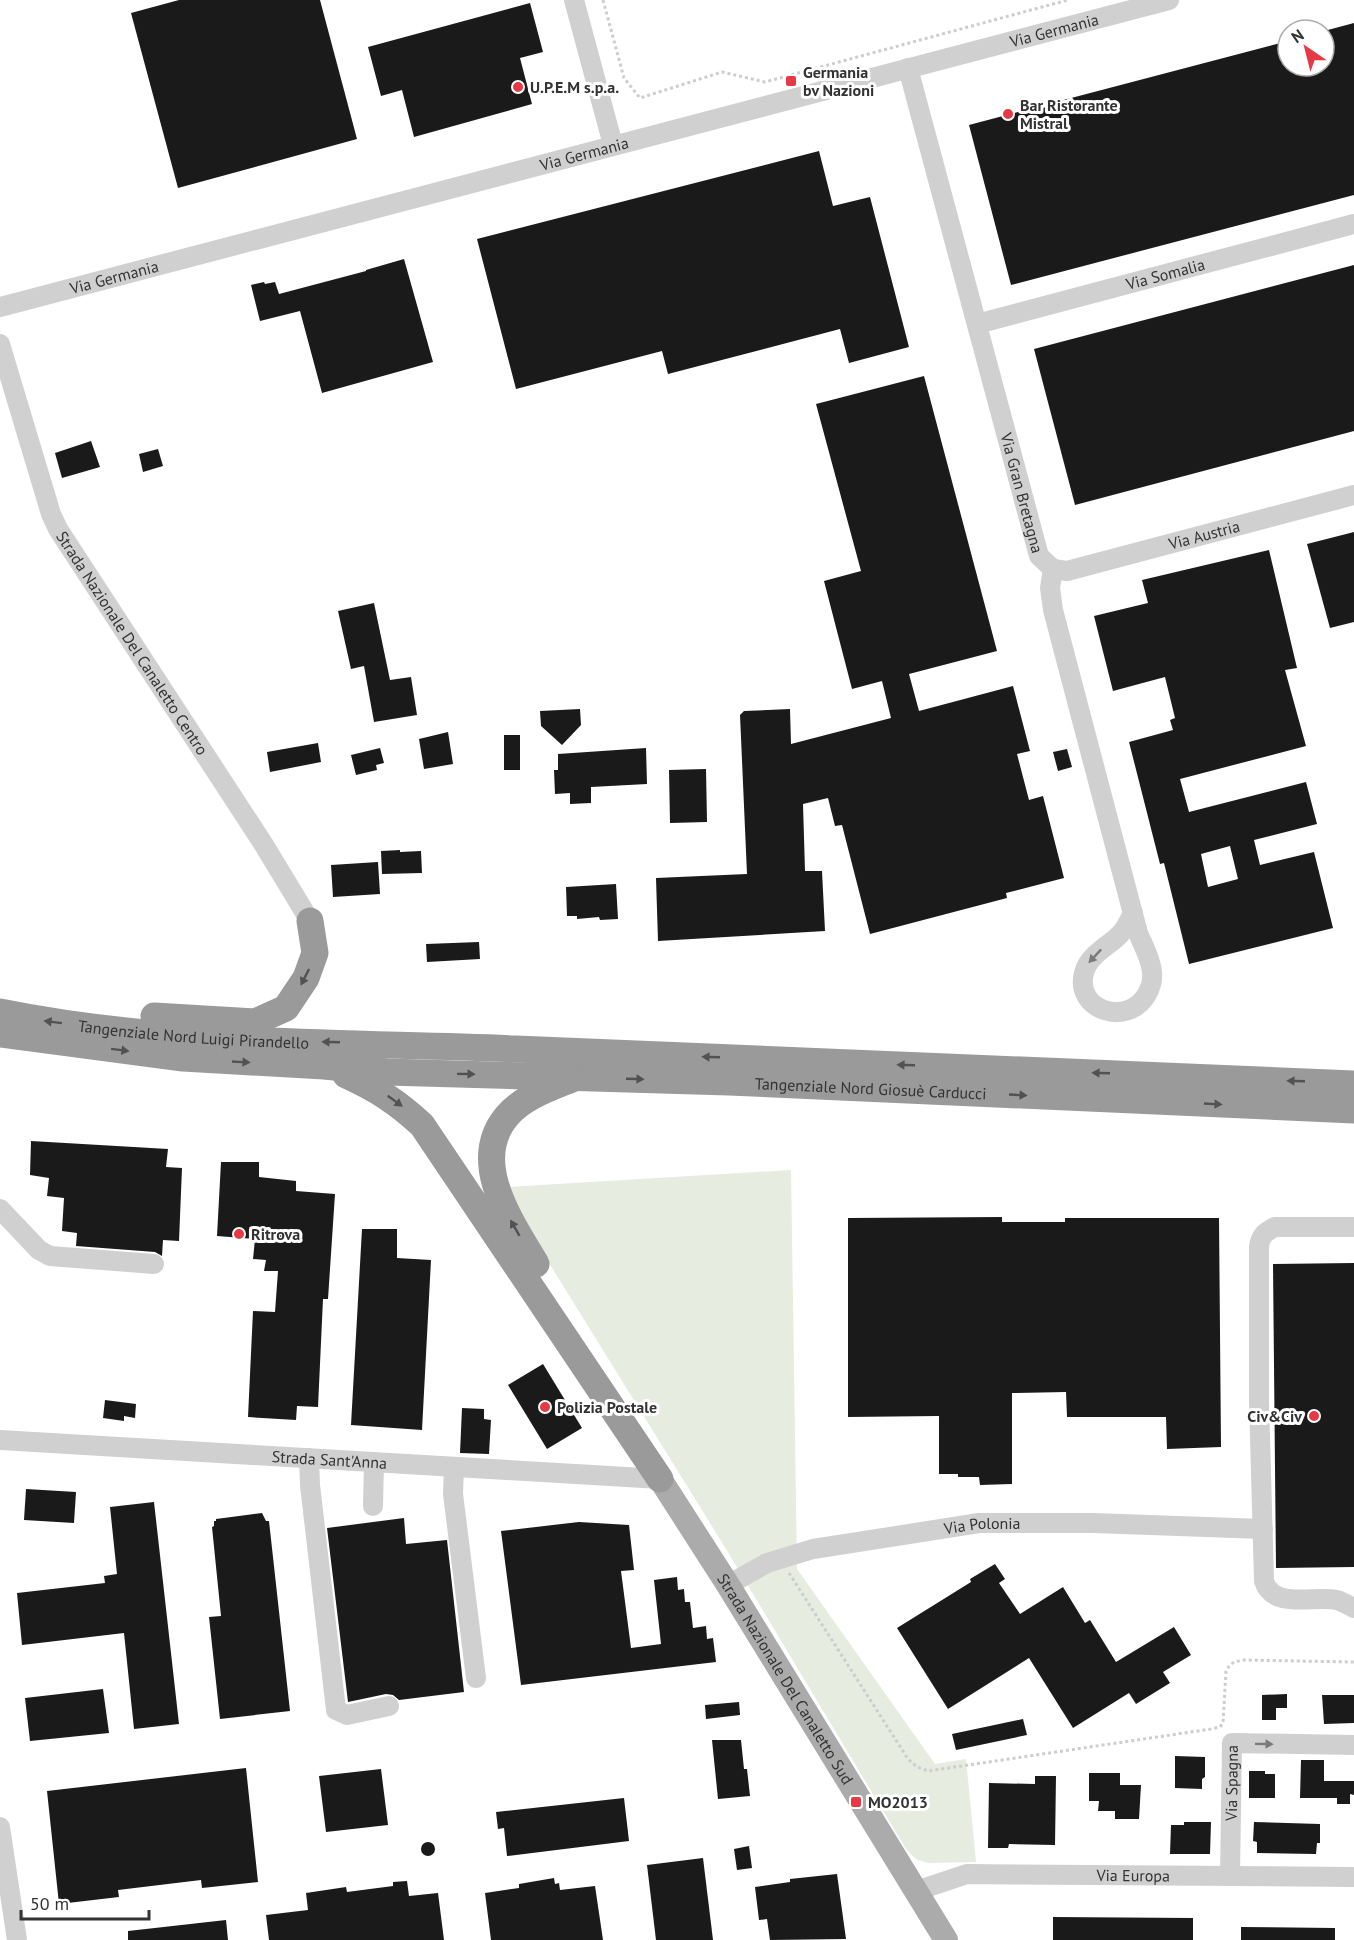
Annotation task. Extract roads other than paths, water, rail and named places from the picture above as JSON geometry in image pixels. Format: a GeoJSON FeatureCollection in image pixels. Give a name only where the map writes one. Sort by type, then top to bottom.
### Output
{"type":"FeatureCollection","features":[{"type":"Feature","properties":{"kind":"highway"},"geometry":{"type":"LineString","coordinates":[[106,1028],[131,1015],[255,1022],[286,1008],[306,978],[315,953],[310,921]]}},
{"type":"Feature","properties":{"kind":"highway","name":"Tangenziale Nord Luigi Pirandello"},"geometry":{"type":"LineString","coordinates":[[0,1012],[40,1020],[198,1038],[390,1044]]}},
{"type":"Feature","properties":{"kind":"highway","name":"Tangenziale Nord Luigi Pirandello"},"geometry":{"type":"LineString","coordinates":[[0,1034],[183,1058],[387,1072]]}},
{"type":"Feature","properties":{"kind":"highway","name":"Tangenziale Nord Giosuè Carducci"},"geometry":{"type":"LineString","coordinates":[[390,1044],[1354,1084]]}},
{"type":"Feature","properties":{"kind":"highway"},"geometry":{"type":"LineString","coordinates":[[324,1066],[376,1088],[399,1104],[422,1125],[660,1479]]}},
{"type":"Feature","properties":{"kind":"highway","name":"Tangenziale Nord Giosuè Carducci"},"geometry":{"type":"LineString","coordinates":[[387,1072],[577,1077],[1354,1110]]}},
{"type":"Feature","properties":{"kind":"highway"},"geometry":{"type":"LineString","coordinates":[[577,1077],[524,1102],[507,1115],[496,1134],[491,1154],[494,1180],[505,1211],[660,1479]]}},
{"type":"Feature","properties":{"kind":"main road","name":"Strada Nazionale Del Canaletto Sud"},"geometry":{"type":"LineString","coordinates":[[660,1479],[728,1584],[916,1891],[942,1938]]}},
{"type":"Feature","properties":{"kind":"street"},"geometry":{"type":"LineString","coordinates":[[574,0],[613,145]]}},
{"type":"Feature","properties":{"kind":"street","name":"Via Germania"},"geometry":{"type":"LineString","coordinates":[[0,307],[1169,0]]}},
{"type":"Feature","properties":{"kind":"street","name":"Via Gran Bretagna"},"geometry":{"type":"LineString","coordinates":[[908,68],[1039,556],[1053,568],[1050,588],[1053,610],[1133,913],[1152,972],[1152,987],[1143,1002],[1131,1011],[1108,1012],[1089,999],[1084,989],[1083,974],[1088,963],[1096,954],[1126,927],[1133,913]]}},
{"type":"Feature","properties":{"kind":"street","name":"Via Somalia"},"geometry":{"type":"LineString","coordinates":[[976,324],[1354,224]]}},
{"type":"Feature","properties":{"kind":"street","name":"Strada Nazionale Del Canaletto Centro"},"geometry":{"type":"LineString","coordinates":[[0,344],[51,514],[58,529],[257,835],[310,921]]}},
{"type":"Feature","properties":{"kind":"street","name":"Via Austria"},"geometry":{"type":"LineString","coordinates":[[1053,568],[1066,571],[1354,495]]}},
{"type":"Feature","properties":{"kind":"street"},"geometry":{"type":"LineString","coordinates":[[1293,1108],[1354,1124]]}},
{"type":"Feature","properties":{"kind":"street"},"geometry":{"type":"LineString","coordinates":[[0,1209],[39,1250],[50,1256],[154,1264]]}},
{"type":"Feature","properties":{"kind":"street"},"geometry":{"type":"LineString","coordinates":[[1354,1227],[1275,1227],[1266,1231],[1260,1238],[1259,1401],[1255,1529],[1266,1589],[1272,1595],[1298,1599],[1335,1599],[1354,1608]]}},
{"type":"Feature","properties":{"kind":"street","name":"Strada Sant'Anna"},"geometry":{"type":"LineString","coordinates":[[0,1440],[660,1479]]}},
{"type":"Feature","properties":{"kind":"street"},"geometry":{"type":"LineString","coordinates":[[309,1458],[310,1485],[336,1710],[347,1715],[389,1706]]}},
{"type":"Feature","properties":{"kind":"street"},"geometry":{"type":"LineString","coordinates":[[372,1506],[374,1462]]}},
{"type":"Feature","properties":{"kind":"street"},"geometry":{"type":"LineString","coordinates":[[454,1467],[453,1494],[476,1678]]}},
{"type":"Feature","properties":{"kind":"street","name":"Via Polonia"},"geometry":{"type":"LineString","coordinates":[[728,1584],[767,1563],[813,1549],[979,1523],[1093,1523],[1255,1529]]}},
{"type":"Feature","properties":{"kind":"street","name":"Via Spagna"},"geometry":{"type":"LineString","coordinates":[[1230,1875],[1232,1743],[1354,1745]]}},
{"type":"Feature","properties":{"kind":"street"},"geometry":{"type":"LineString","coordinates":[[0,1832],[17,1940]]}},
{"type":"Feature","properties":{"kind":"street","name":"Via Europa"},"geometry":{"type":"LineString","coordinates":[[916,1891],[967,1874],[1354,1877]]}},
{"type":"Feature","properties":{"kind":"place","name":"Germania bv Nazioni"},"geometry":{"type":"Point","coordinates":[791,81]}},
{"type":"Feature","properties":{"kind":"place","name":"U.P.E.M s.p.a."},"geometry":{"type":"Point","coordinates":[518,87]}},
{"type":"Feature","properties":{"kind":"place","name":"Bar Ristorante Mistral"},"geometry":{"type":"Point","coordinates":[1008,114]}},
{"type":"Feature","properties":{"kind":"place","name":"Ritrova"},"geometry":{"type":"Point","coordinates":[239,1234]}},
{"type":"Feature","properties":{"kind":"place","name":"Polizia Postale"},"geometry":{"type":"Point","coordinates":[545,1407]}},
{"type":"Feature","properties":{"kind":"place","name":"Civ&Civ"},"geometry":{"type":"Point","coordinates":[1314,1416]}},
{"type":"Feature","properties":{"kind":"place","name":"MO2013"},"geometry":{"type":"Point","coordinates":[856,1802]}}]}
